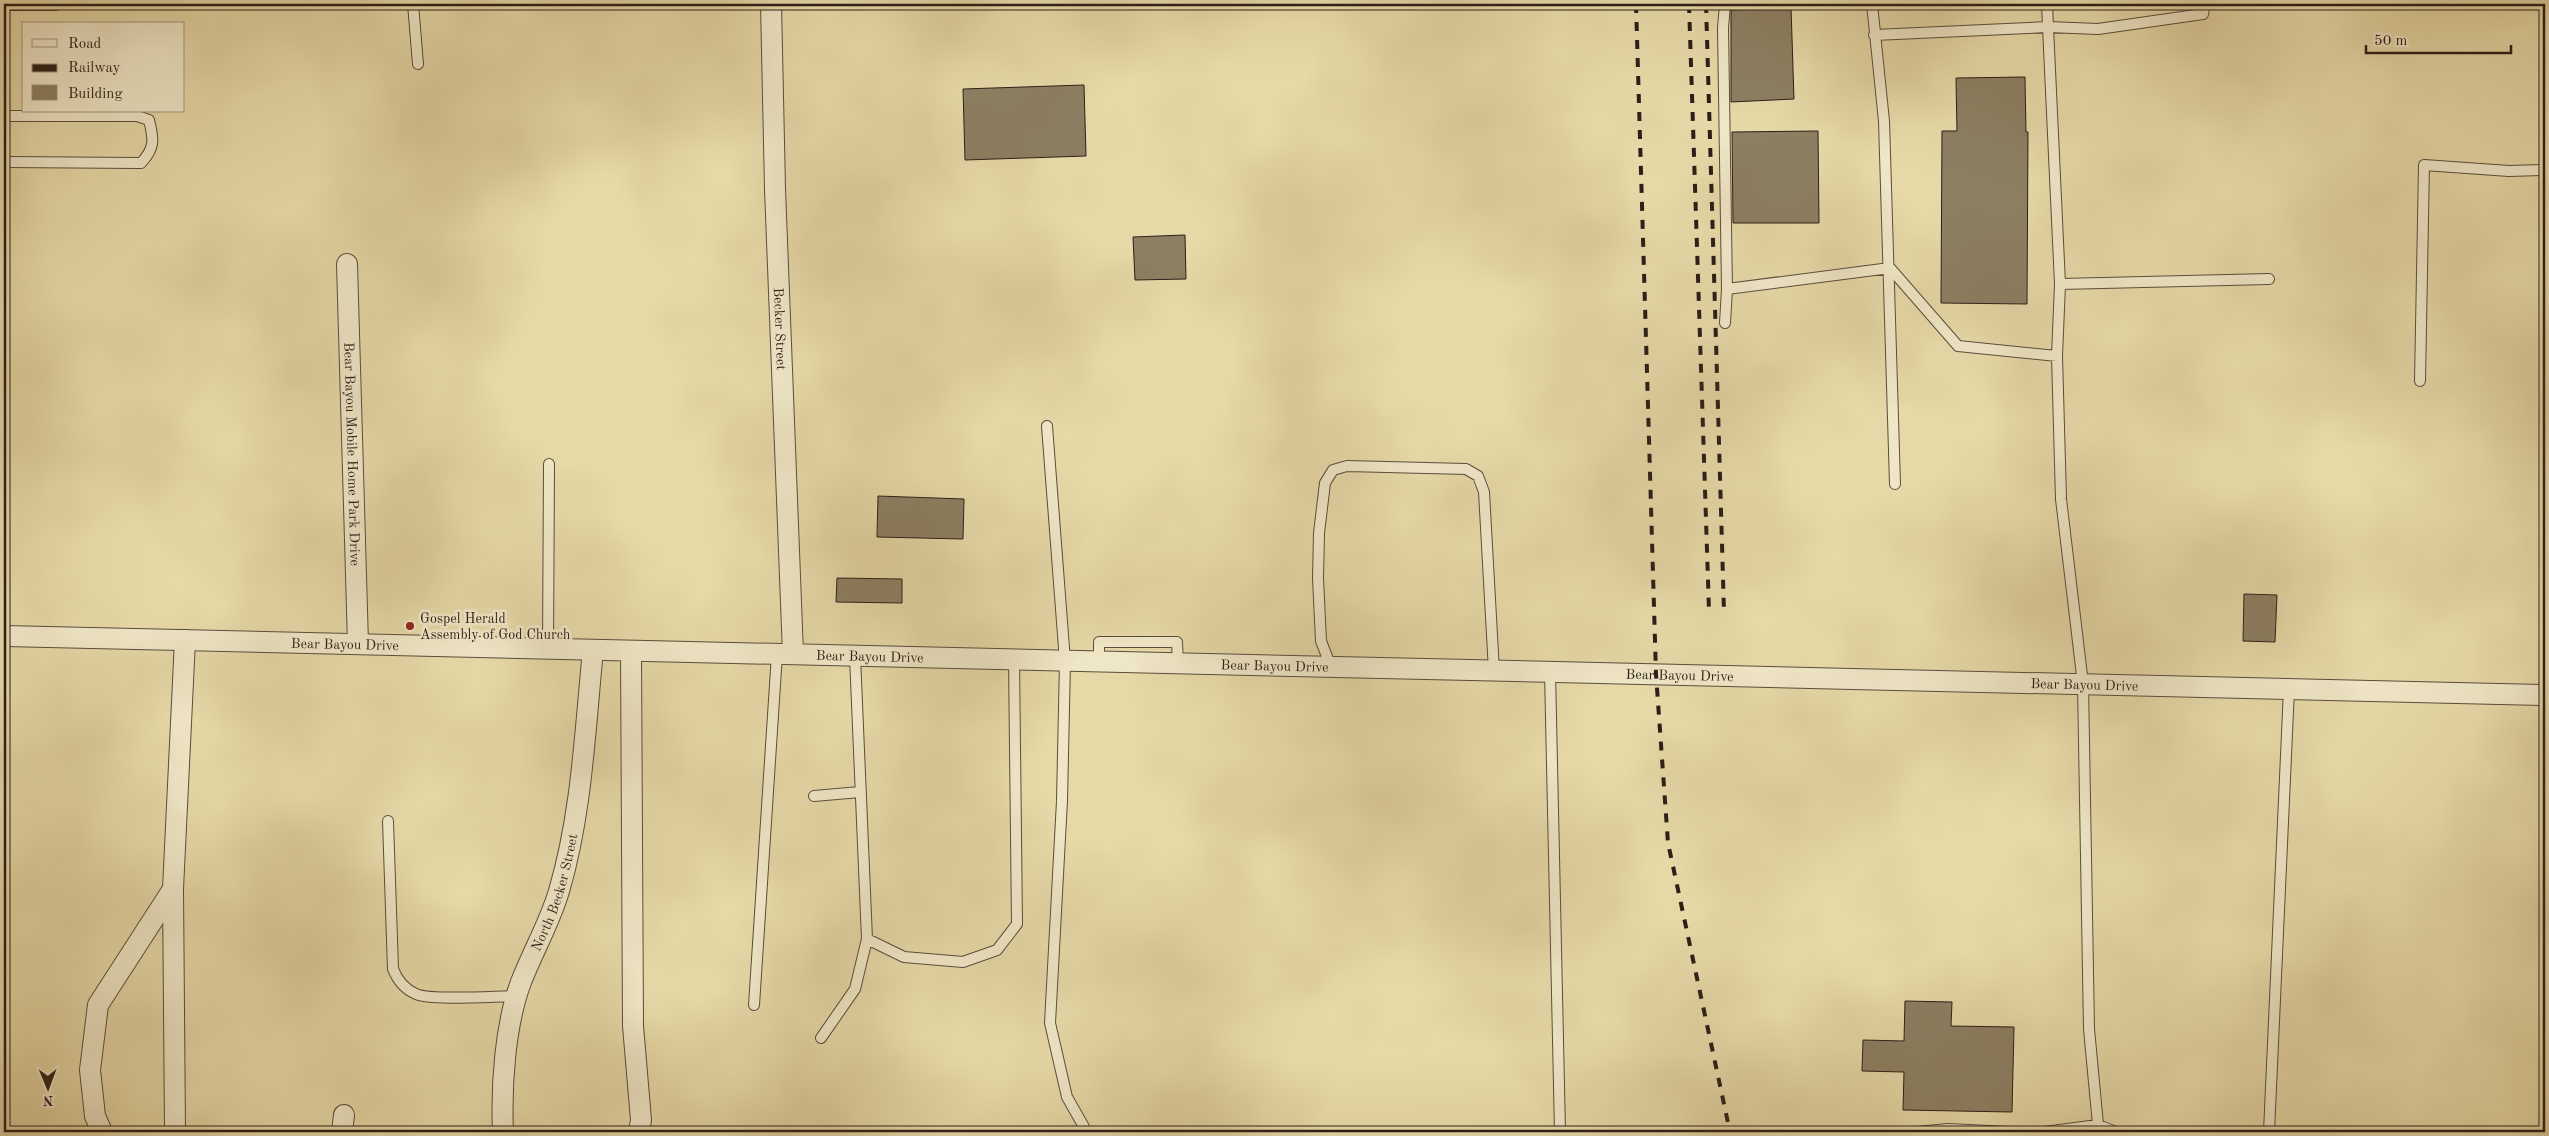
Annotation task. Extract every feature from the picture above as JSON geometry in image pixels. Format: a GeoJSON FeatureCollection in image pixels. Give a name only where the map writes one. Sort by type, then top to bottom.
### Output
{"type":"FeatureCollection","features":[{"type":"Feature","properties":{"kind":"street","name":"Becker Street"},"geometry":{"type":"LineString","coordinates":[[771,4],[785,654]]}},
{"type":"Feature","properties":{"kind":"street","name":"Bear Bayou Mobile Home Park Drive"},"geometry":{"type":"LineString","coordinates":[[347,264],[358,644]]}},
{"type":"Feature","properties":{"kind":"street","name":"Bear Bayou Drive"},"geometry":{"type":"LineString","coordinates":[[4,636],[2545,695]]}},
{"type":"Feature","properties":{"kind":"street"},"geometry":{"type":"LineString","coordinates":[[175,1132],[173,890],[185,640]]}},
{"type":"Feature","properties":{"kind":"street","name":"North Becker Street"},"geometry":{"type":"LineString","coordinates":[[503,1132],[505,1062],[517,996],[559,892],[575,820],[593,650]]}},
{"type":"Feature","properties":{"kind":"street"},"geometry":{"type":"LineString","coordinates":[[631,651],[633,1026],[641,1120],[640,1132]]}},
{"type":"Feature","properties":{"kind":"street"},"geometry":{"type":"LineString","coordinates":[[102,1132],[96,1116],[90,1070],[98,1005],[173,890]]}},
{"type":"Feature","properties":{"kind":"lane"},"geometry":{"type":"LineString","coordinates":[[413,4],[418,64]]}},
{"type":"Feature","properties":{"kind":"lane"},"geometry":{"type":"LineString","coordinates":[[1725,4],[1723,28],[1727,289],[1725,323]]}},
{"type":"Feature","properties":{"kind":"lane"},"geometry":{"type":"LineString","coordinates":[[1872,4],[1884,120],[1890,268],[1895,484]]}},
{"type":"Feature","properties":{"kind":"lane"},"geometry":{"type":"LineString","coordinates":[[2047,4],[2060,284],[2058,356],[2061,499],[2082,684],[2089,1028],[2097,1129]]}},
{"type":"Feature","properties":{"kind":"lane"},"geometry":{"type":"LineString","coordinates":[[1874,35],[2048,27],[2098,29],[2203,14],[2205,4]]}},
{"type":"Feature","properties":{"kind":"lane"},"geometry":{"type":"LineString","coordinates":[[4,5],[56,5]]}},
{"type":"Feature","properties":{"kind":"lane"},"geometry":{"type":"LineString","coordinates":[[4,116],[138,116],[149,120],[152,135],[152,151],[141,164],[4,162]]}},
{"type":"Feature","properties":{"kind":"lane"},"geometry":{"type":"LineString","coordinates":[[2420,381],[2424,165],[2509,171],[2545,170]]}},
{"type":"Feature","properties":{"kind":"lane"},"geometry":{"type":"LineString","coordinates":[[1727,289],[1890,268]]}},
{"type":"Feature","properties":{"kind":"lane"},"geometry":{"type":"LineString","coordinates":[[1890,268],[1958,346],[2058,356]]}},
{"type":"Feature","properties":{"kind":"lane"},"geometry":{"type":"LineString","coordinates":[[2060,284],[2269,279]]}},
{"type":"Feature","properties":{"kind":"lane"},"geometry":{"type":"LineString","coordinates":[[1047,426],[1065,661],[1062,801],[1050,1023],[1067,1097],[1084,1127],[1084,1132]]}},
{"type":"Feature","properties":{"kind":"lane"},"geometry":{"type":"LineString","coordinates":[[548,649],[549,464]]}},
{"type":"Feature","properties":{"kind":"lane"},"geometry":{"type":"LineString","coordinates":[[1331,667],[1322,641],[1318,578],[1319,533],[1325,483],[1333,470],[1347,466],[1466,469],[1478,476],[1484,492],[1494,671]]}},
{"type":"Feature","properties":{"kind":"lane"},"geometry":{"type":"LineString","coordinates":[[754,1005],[785,654]]}},
{"type":"Feature","properties":{"kind":"lane"},"geometry":{"type":"LineString","coordinates":[[820,1038],[855,989],[867,939],[855,656]]}},
{"type":"Feature","properties":{"kind":"lane"},"geometry":{"type":"LineString","coordinates":[[867,939],[904,957],[963,962],[997,950],[1017,924],[1014,660]]}},
{"type":"Feature","properties":{"kind":"lane"},"geometry":{"type":"LineString","coordinates":[[1550,672],[1560,1132]]}},
{"type":"Feature","properties":{"kind":"lane"},"geometry":{"type":"LineString","coordinates":[[2269,1132],[2289,689]]}},
{"type":"Feature","properties":{"kind":"lane"},"geometry":{"type":"LineString","coordinates":[[814,796],[860,792]]}},
{"type":"Feature","properties":{"kind":"lane"},"geometry":{"type":"LineString","coordinates":[[388,821],[393,968],[398,980],[416,994],[441,997],[517,996]]}},
{"type":"Feature","properties":{"kind":"lane"},"geometry":{"type":"LineString","coordinates":[[1917,1132],[1948,1129],[2009,1132]]}},
{"type":"Feature","properties":{"kind":"lane"},"geometry":{"type":"LineString","coordinates":[[2044,1132],[2097,1129],[2116,1132]]}},
{"type":"Feature","properties":{"kind":"building"},"geometry":{"type":"Polygon","coordinates":[[[1791,7],[1794,99],[1731,102],[1731,10],[1791,7]]]}},
{"type":"Feature","properties":{"kind":"building"},"geometry":{"type":"Polygon","coordinates":[[[2025,77],[2026,132],[2028,132],[2027,304],[1941,303],[1942,131],[1957,131],[1956,78],[2025,77]]]}},
{"type":"Feature","properties":{"kind":"building"},"geometry":{"type":"Polygon","coordinates":[[[1084,85],[1086,156],[965,160],[963,89],[1084,85]]]}},
{"type":"Feature","properties":{"kind":"building"},"geometry":{"type":"Polygon","coordinates":[[[1818,131],[1819,223],[1733,223],[1732,132],[1818,131]]]}},
{"type":"Feature","properties":{"kind":"building"},"geometry":{"type":"Polygon","coordinates":[[[1185,235],[1186,279],[1135,280],[1133,237],[1185,235]]]}},
{"type":"Feature","properties":{"kind":"building"},"geometry":{"type":"Polygon","coordinates":[[[878,496],[964,499],[963,539],[877,537],[878,496]]]}},
{"type":"Feature","properties":{"kind":"building"},"geometry":{"type":"Polygon","coordinates":[[[837,578],[902,579],[902,603],[836,602],[837,578]]]}},
{"type":"Feature","properties":{"kind":"building"},"geometry":{"type":"Polygon","coordinates":[[[2244,594],[2277,595],[2275,642],[2243,641],[2244,594]]]}},
{"type":"Feature","properties":{"kind":"building"},"geometry":{"type":"Polygon","coordinates":[[[1905,1001],[1952,1002],[1951,1026],[2014,1027],[2012,1112],[1903,1110],[1904,1072],[1862,1071],[1863,1040],[1904,1041],[1905,1001]]]}},
{"type":"Feature","properties":{"kind":"railway"},"geometry":{"type":"LineString","coordinates":[[1636,4],[1656,674],[1668,843],[1730,1132]]}},
{"type":"Feature","properties":{"kind":"railway"},"geometry":{"type":"LineString","coordinates":[[1689,4],[1709,611]]}},
{"type":"Feature","properties":{"kind":"railway"},"geometry":{"type":"LineString","coordinates":[[1706,4],[1724,612]]}},
{"type":"Feature","properties":{"kind":"place","name":"Gospel Herald Assembly of God Church"},"geometry":{"type":"Point","coordinates":[410,626]}}]}
